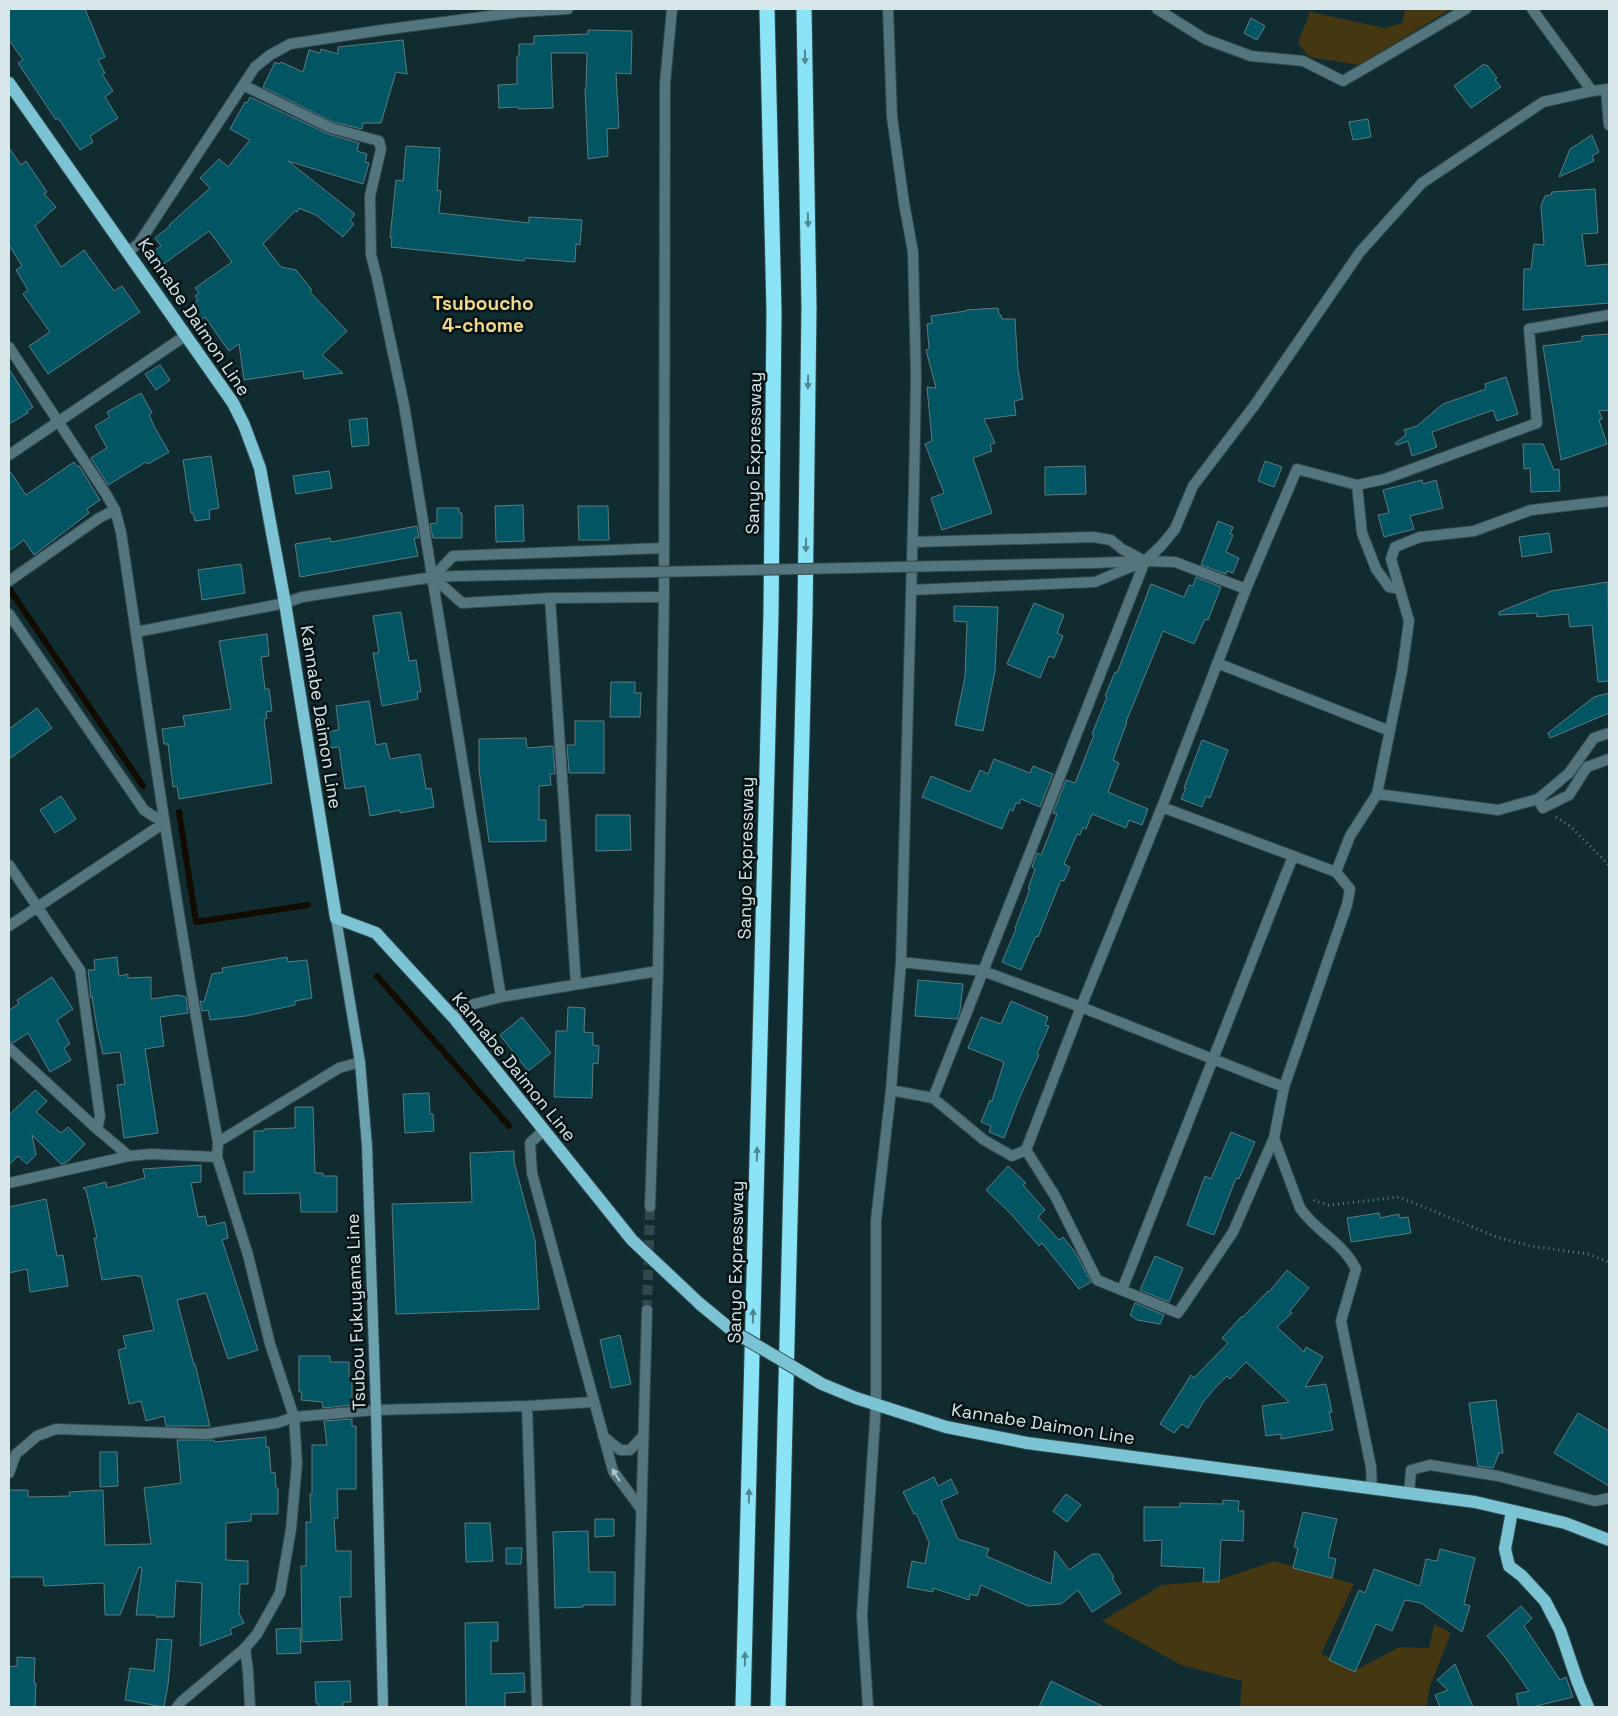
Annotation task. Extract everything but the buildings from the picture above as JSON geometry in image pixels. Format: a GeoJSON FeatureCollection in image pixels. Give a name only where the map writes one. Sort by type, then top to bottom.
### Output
{"type":"FeatureCollection","features":[{"type":"Feature","properties":{"kind":"highway","name":"Sanyo Expressway"},"geometry":{"type":"LineString","coordinates":[[743,1707],[771,613],[774,312],[767,9]]}},
{"type":"Feature","properties":{"kind":"highway"},"geometry":{"type":"LineString","coordinates":[[778,1707],[805,614],[809,308],[804,9]]}},
{"type":"Feature","properties":{"kind":"main road","name":"Kannabe Daimon Line"},"geometry":{"type":"LineString","coordinates":[[9,83],[233,403],[244,425],[260,468],[285,603],[336,918],[376,933],[454,1018],[632,1240],[700,1304],[734,1332],[822,1384],[876,1405],[946,1427],[1027,1442],[1475,1502],[1565,1523],[1609,1540]]}},
{"type":"Feature","properties":{"kind":"main road","name":"Tsubou Fukuyama Line"},"geometry":{"type":"LineString","coordinates":[[336,918],[360,1062],[367,1146],[383,1707]]}},
{"type":"Feature","properties":{"kind":"main road"},"geometry":{"type":"LineString","coordinates":[[1512,1512],[1505,1549],[1510,1566],[1545,1601],[1560,1630],[1588,1707]]}},
{"type":"Feature","properties":{"kind":"street"},"geometry":{"type":"LineString","coordinates":[[128,252],[139,243],[255,67],[270,54],[290,44],[382,30],[480,17],[568,9]]}},
{"type":"Feature","properties":{"kind":"street"},"geometry":{"type":"LineString","coordinates":[[650,1207],[658,971],[664,597],[665,83],[672,9]]}},
{"type":"Feature","properties":{"kind":"street"},"geometry":{"type":"LineString","coordinates":[[868,1707],[862,1615],[876,1405],[876,1220],[891,1090],[901,962],[916,376],[914,252],[904,203],[892,117],[888,9]]}},
{"type":"Feature","properties":{"kind":"street"},"geometry":{"type":"LineString","coordinates":[[1157,9],[1205,39],[1250,56],[1303,61],[1343,81],[1466,9]]}},
{"type":"Feature","properties":{"kind":"street"},"geometry":{"type":"LineString","coordinates":[[1532,9],[1592,91]]}},
{"type":"Feature","properties":{"kind":"street"},"geometry":{"type":"LineString","coordinates":[[243,85],[331,128],[378,141],[382,149],[370,196],[371,255],[404,404],[501,997]]}},
{"type":"Feature","properties":{"kind":"street"},"geometry":{"type":"LineString","coordinates":[[911,590],[1095,582],[1144,561],[1161,546],[1174,529],[1193,486],[1254,406],[1360,252],[1422,183],[1543,102],[1608,89],[1609,125]]}},
{"type":"Feature","properties":{"kind":"street"},"geometry":{"type":"LineString","coordinates":[[891,1090],[933,1098],[984,1140],[1012,1156],[1026,1150],[1081,1007],[1162,807],[1217,662],[1296,469],[1357,485],[1385,478],[1537,423],[1529,329],[1609,315]]}},
{"type":"Feature","properties":{"kind":"street"},"geometry":{"type":"LineString","coordinates":[[9,455],[58,420],[185,336]]}},
{"type":"Feature","properties":{"kind":"street"},"geometry":{"type":"LineString","coordinates":[[9,347],[106,494],[115,510],[121,532],[164,823],[218,1142],[217,1157],[248,1255],[270,1344],[294,1417],[297,1463],[291,1529],[280,1594],[257,1634],[245,1648],[177,1707]]}},
{"type":"Feature","properties":{"kind":"street"},"geometry":{"type":"LineString","coordinates":[[1357,485],[1362,533],[1376,569],[1389,586],[1400,588]]}},
{"type":"Feature","properties":{"kind":"street"},"geometry":{"type":"LineString","coordinates":[[1336,872],[1350,836],[1377,794],[1402,671],[1409,621],[1391,559],[1395,547],[1420,537],[1474,531],[1531,510],[1609,501]]}},
{"type":"Feature","properties":{"kind":"street"},"geometry":{"type":"LineString","coordinates":[[9,581],[99,518],[115,510]]}},
{"type":"Feature","properties":{"kind":"street"},"geometry":{"type":"LineString","coordinates":[[912,542],[1094,537],[1111,540],[1122,549],[1144,561]]}},
{"type":"Feature","properties":{"kind":"street"},"geometry":{"type":"LineString","coordinates":[[433,576],[453,556],[664,548]]}},
{"type":"Feature","properties":{"kind":"street"},"geometry":{"type":"LineString","coordinates":[[933,1098],[1144,561]]}},
{"type":"Feature","properties":{"kind":"street"},"geometry":{"type":"LineString","coordinates":[[136,632],[285,603],[302,597],[433,576],[1144,561],[1175,562],[1246,589]]}},
{"type":"Feature","properties":{"kind":"street"},"geometry":{"type":"LineString","coordinates":[[433,576],[462,603],[550,598],[664,597]]}},
{"type":"Feature","properties":{"kind":"street"},"geometry":{"type":"LineString","coordinates":[[550,598],[576,984]]}},
{"type":"Feature","properties":{"kind":"street"},"geometry":{"type":"LineString","coordinates":[[9,614],[144,810],[164,823]]}},
{"type":"Feature","properties":{"kind":"street"},"geometry":{"type":"LineString","coordinates":[[1217,662],[1390,730]]}},
{"type":"Feature","properties":{"kind":"street"},"geometry":{"type":"LineString","coordinates":[[1540,804],[1568,773],[1594,738],[1609,733]]}},
{"type":"Feature","properties":{"kind":"street"},"geometry":{"type":"LineString","coordinates":[[1377,794],[1498,810],[1540,804],[1568,795],[1587,767],[1609,759]]}},
{"type":"Feature","properties":{"kind":"street"},"geometry":{"type":"LineString","coordinates":[[1026,1150],[1055,1196],[1097,1280],[1178,1312],[1233,1232],[1274,1138],[1284,1087],[1347,905],[1350,889],[1336,872],[1162,807]]}},
{"type":"Feature","properties":{"kind":"street"},"geometry":{"type":"LineString","coordinates":[[9,926],[164,823]]}},
{"type":"Feature","properties":{"kind":"street"},"geometry":{"type":"LineString","coordinates":[[1122,1290],[1293,856]]}},
{"type":"Feature","properties":{"kind":"street"},"geometry":{"type":"LineString","coordinates":[[9,865],[80,970],[100,1117],[97,1130]]}},
{"type":"Feature","properties":{"kind":"street"},"geometry":{"type":"LineString","coordinates":[[901,962],[983,972],[1081,1007],[1284,1087]]}},
{"type":"Feature","properties":{"kind":"street"},"geometry":{"type":"LineString","coordinates":[[454,1018],[467,1006],[501,997],[658,971]]}},
{"type":"Feature","properties":{"kind":"street"},"geometry":{"type":"LineString","coordinates":[[9,1048],[97,1130],[129,1156]]}},
{"type":"Feature","properties":{"kind":"street"},"geometry":{"type":"LineString","coordinates":[[218,1142],[340,1068],[360,1062]]}},
{"type":"Feature","properties":{"kind":"street"},"geometry":{"type":"LineString","coordinates":[[543,1131],[530,1143],[532,1173],[613,1471],[641,1509]]}},
{"type":"Feature","properties":{"kind":"street"},"geometry":{"type":"LineString","coordinates":[[1274,1138],[1300,1208],[1305,1216],[1336,1242],[1350,1257],[1356,1269],[1341,1321],[1372,1467],[1372,1489]]}},
{"type":"Feature","properties":{"kind":"street"},"geometry":{"type":"LineString","coordinates":[[9,1183],[129,1156],[151,1154],[217,1157]]}},
{"type":"Feature","properties":{"kind":"street"},"geometry":{"type":"LineString","coordinates":[[636,1707],[647,1310]]}},
{"type":"Feature","properties":{"kind":"street"},"geometry":{"type":"LineString","coordinates":[[9,1473],[16,1454],[37,1436],[56,1429],[206,1434],[277,1423],[294,1417],[376,1410],[527,1406],[594,1402]]}},
{"type":"Feature","properties":{"kind":"street"},"geometry":{"type":"LineString","coordinates":[[527,1406],[537,1707]]}},
{"type":"Feature","properties":{"kind":"street"},"geometry":{"type":"LineString","coordinates":[[602,1436],[620,1450],[630,1450],[643,1436]]}},
{"type":"Feature","properties":{"kind":"street"},"geometry":{"type":"LineString","coordinates":[[1409,1494],[1411,1470],[1430,1465],[1498,1476],[1596,1501],[1609,1498]]}},
{"type":"Feature","properties":{"kind":"street"},"geometry":{"type":"LineString","coordinates":[[245,1648],[250,1707]]}},
{"type":"Feature","properties":{"kind":"path"},"geometry":{"type":"LineString","coordinates":[[1540,804],[1570,826],[1609,864]]}},
{"type":"Feature","properties":{"kind":"path"},"geometry":{"type":"LineString","coordinates":[[1312,1192],[1315,1201],[1329,1205],[1399,1197],[1498,1237],[1530,1246],[1588,1254],[1609,1264]]}},
{"type":"Feature","properties":{"kind":"shaded area"},"geometry":{"type":"Polygon","coordinates":[[[1405,9],[1451,9],[1359,65],[1309,57],[1298,43],[1310,12],[1385,28],[1402,23],[1405,9]]]}},
{"type":"Feature","properties":{"kind":"shaded area"},"geometry":{"type":"Polygon","coordinates":[[[1274,1561],[1354,1584],[1321,1654],[1358,1669],[1399,1647],[1429,1648],[1434,1624],[1451,1633],[1430,1686],[1426,1707],[1240,1707],[1242,1681],[1181,1665],[1102,1621],[1162,1585],[1219,1580],[1274,1561]]]}},
{"type":"Feature","properties":{"kind":"waterway"},"geometry":{"type":"LineString","coordinates":[[10,590],[143,786]]}},
{"type":"Feature","properties":{"kind":"waterway"},"geometry":{"type":"LineString","coordinates":[[179,812],[196,922],[308,905]]}},
{"type":"Feature","properties":{"kind":"waterway"},"geometry":{"type":"LineString","coordinates":[[377,976],[509,1126]]}},
{"type":"Feature","properties":{"kind":"tunnel"},"geometry":{"type":"LineString","coordinates":[[647,1310],[650,1207]]}},
{"type":"Feature","properties":{"kind":"district","name":"Tsuboucho 4-chome"},"geometry":{"type":"Point","coordinates":[483,314]}}]}
